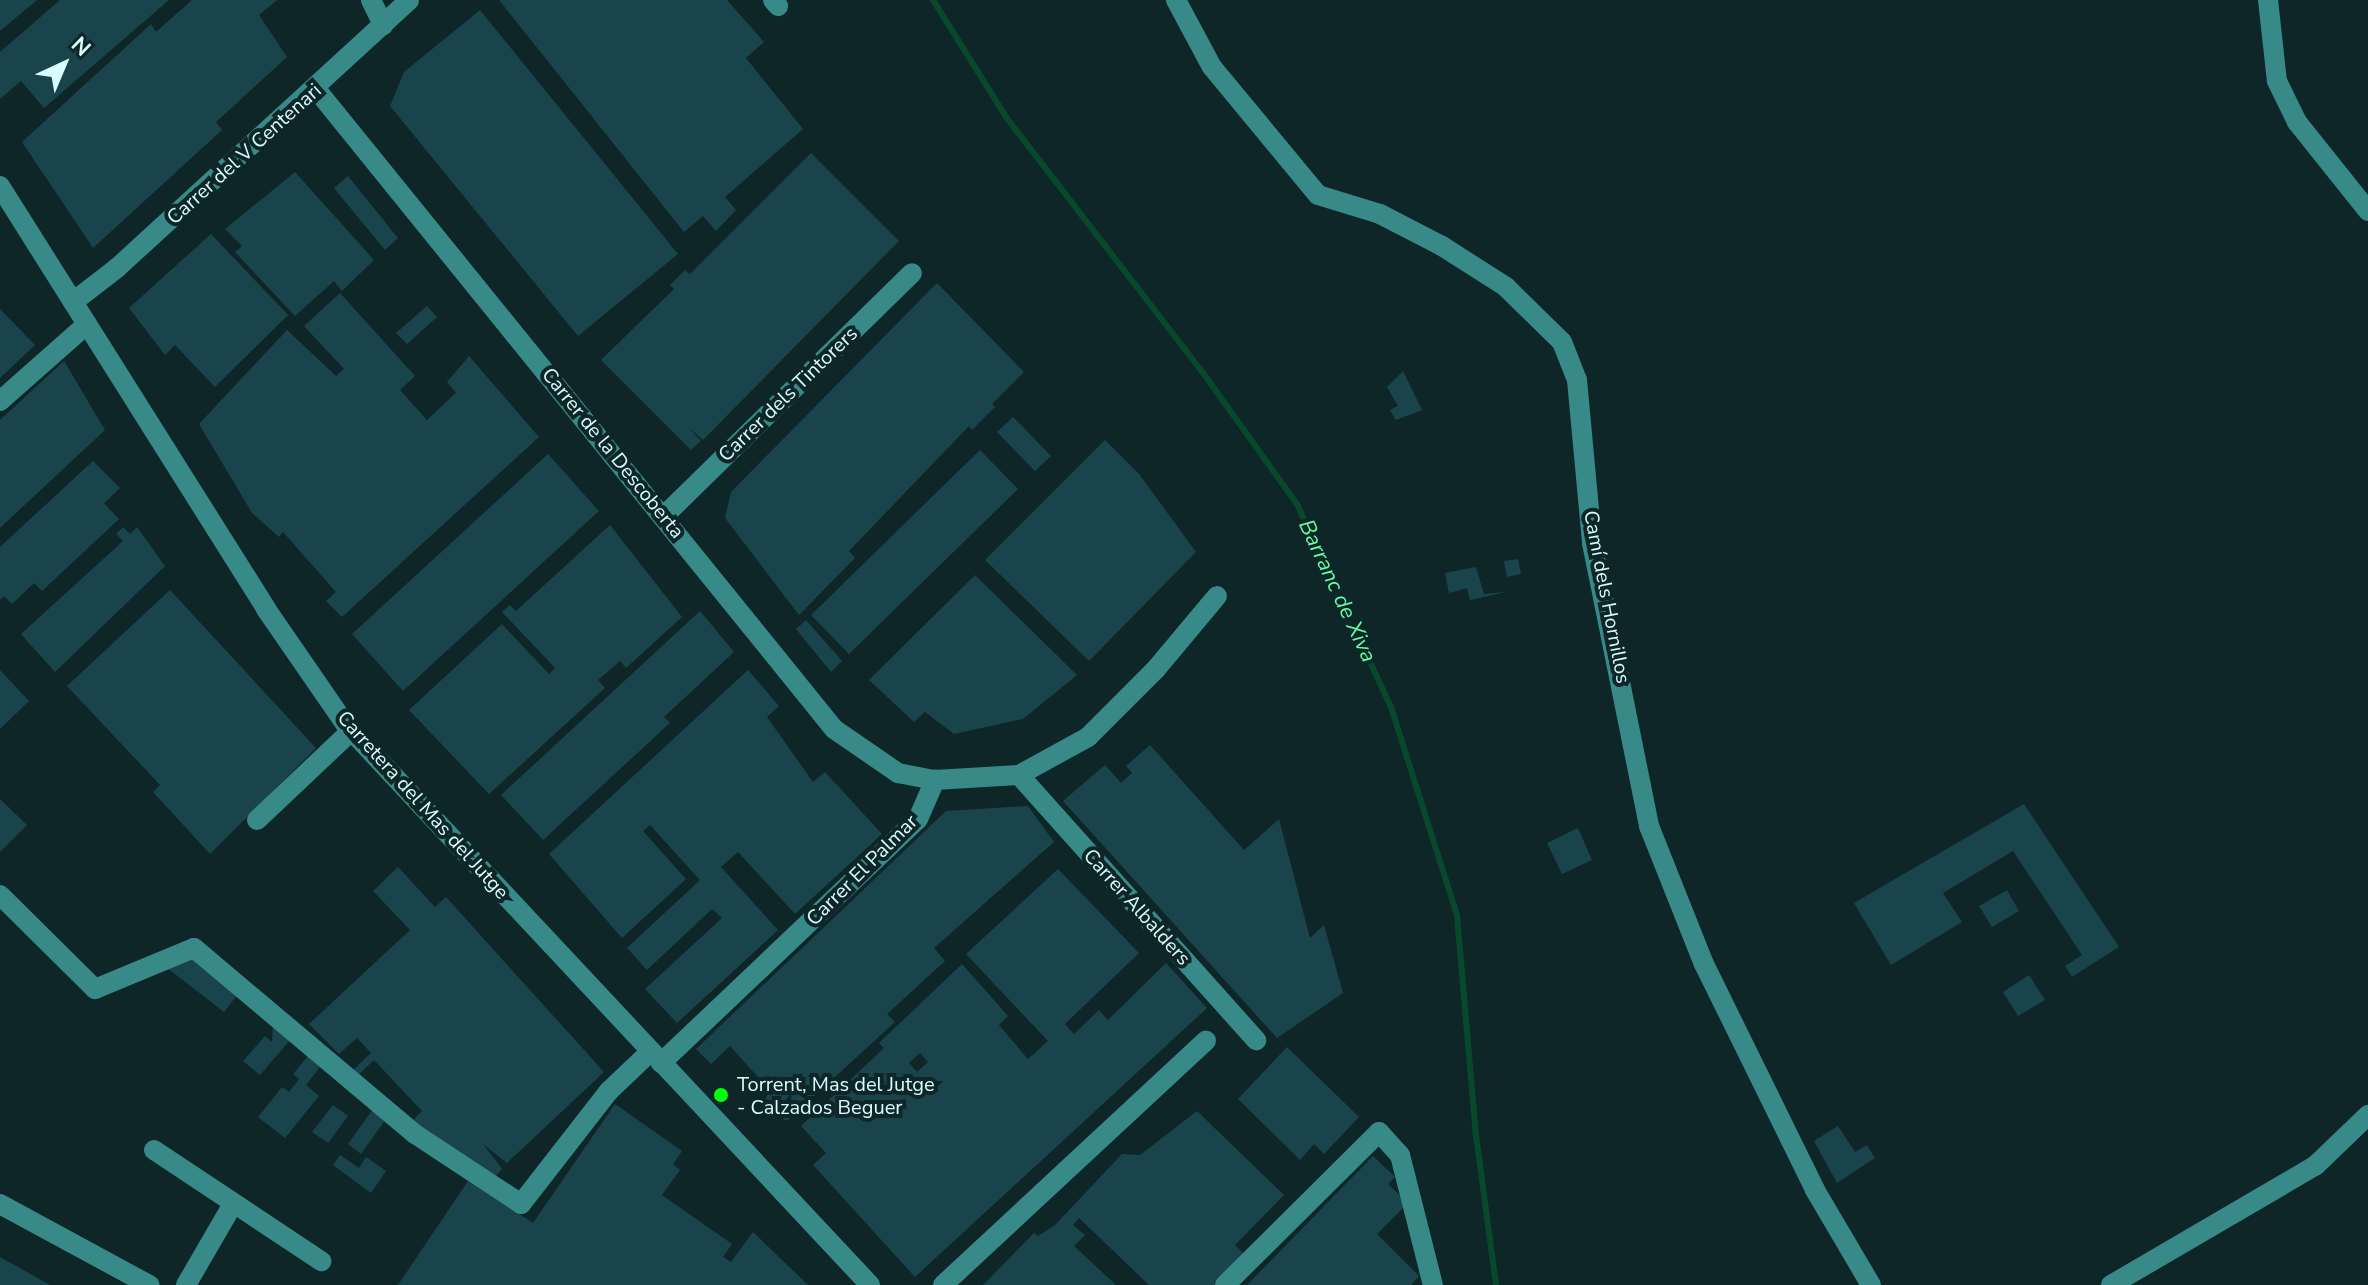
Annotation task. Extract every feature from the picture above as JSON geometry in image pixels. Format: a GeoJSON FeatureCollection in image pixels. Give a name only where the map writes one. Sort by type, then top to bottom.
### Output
{"type":"FeatureCollection","features":[{"type":"Feature","properties":{"kind":"street"},"geometry":{"type":"LineString","coordinates":[[371,0],[383,25]]}},
{"type":"Feature","properties":{"kind":"street","name":"Carrer del V Centenari"},"geometry":{"type":"LineString","coordinates":[[73,302],[316,89],[409,0]]}},
{"type":"Feature","properties":{"kind":"street","name":"Camí dels Hornillos"},"geometry":{"type":"LineString","coordinates":[[1176,0],[1212,67],[1318,195],[1380,214],[1442,246],[1506,287],[1562,342],[1577,380],[1592,543],[1649,826],[1704,964],[1815,1190],[1871,1285]]}},
{"type":"Feature","properties":{"kind":"street"},"geometry":{"type":"LineString","coordinates":[[2268,0],[2277,81],[2297,122],[2368,211]]}},
{"type":"Feature","properties":{"kind":"street","name":"Carrer de la Descoberta"},"geometry":{"type":"LineString","coordinates":[[316,89],[834,729],[898,773],[935,780]]}},
{"type":"Feature","properties":{"kind":"street","name":"Carretera del Mas del Jutge"},"geometry":{"type":"LineString","coordinates":[[0,186],[266,609],[351,731],[870,1285]]}},
{"type":"Feature","properties":{"kind":"street","name":"Carrer dels Tintorers"},"geometry":{"type":"LineString","coordinates":[[664,516],[912,273]]}},
{"type":"Feature","properties":{"kind":"street"},"geometry":{"type":"LineString","coordinates":[[0,401],[87,324]]}},
{"type":"Feature","properties":{"kind":"street"},"geometry":{"type":"LineString","coordinates":[[935,780],[1019,775],[1088,737],[1156,669],[1217,596]]}},
{"type":"Feature","properties":{"kind":"street"},"geometry":{"type":"LineString","coordinates":[[257,820],[351,731]]}},
{"type":"Feature","properties":{"kind":"street","name":"Carrer Albalders"},"geometry":{"type":"LineString","coordinates":[[1019,775],[1256,1040]]}},
{"type":"Feature","properties":{"kind":"street","name":"Carrer El Palmar"},"geometry":{"type":"LineString","coordinates":[[0,895],[95,989],[194,948],[415,1134],[521,1204],[609,1091],[656,1058],[918,819],[935,780]]}},
{"type":"Feature","properties":{"kind":"street"},"geometry":{"type":"LineString","coordinates":[[943,1285],[1206,1041]]}},
{"type":"Feature","properties":{"kind":"street"},"geometry":{"type":"LineString","coordinates":[[2111,1285],[2315,1166],[2368,1115]]}},
{"type":"Feature","properties":{"kind":"street"},"geometry":{"type":"LineString","coordinates":[[1225,1285],[1379,1132],[1400,1155],[1433,1285]]}},
{"type":"Feature","properties":{"kind":"street"},"geometry":{"type":"LineString","coordinates":[[154,1150],[321,1261]]}},
{"type":"Feature","properties":{"kind":"street"},"geometry":{"type":"LineString","coordinates":[[0,1204],[149,1285]]}},
{"type":"Feature","properties":{"kind":"street"},"geometry":{"type":"LineString","coordinates":[[186,1285],[233,1204]]}},
{"type":"Feature","properties":{"kind":"building"},"geometry":{"type":"Polygon","coordinates":[[[0,0],[37,0],[0,31],[0,0]]]}},
{"type":"Feature","properties":{"kind":"building"},"geometry":{"type":"Polygon","coordinates":[[[60,0],[169,0],[44,108],[21,81],[0,99],[0,52],[60,0]]]}},
{"type":"Feature","properties":{"kind":"building"},"geometry":{"type":"Polygon","coordinates":[[[192,0],[277,0],[259,15],[287,57],[216,122],[222,130],[93,248],[22,142],[151,24],[156,32],[192,0]]]}},
{"type":"Feature","properties":{"kind":"building"},"geometry":{"type":"Polygon","coordinates":[[[499,0],[727,0],[764,42],[746,58],[803,129],[725,197],[736,210],[716,231],[703,216],[684,232],[499,0]]]}},
{"type":"Feature","properties":{"kind":"building"},"geometry":{"type":"Polygon","coordinates":[[[480,10],[678,254],[578,336],[390,106],[404,72],[480,10]]]}},
{"type":"Feature","properties":{"kind":"building"},"geometry":{"type":"Polygon","coordinates":[[[811,153],[899,241],[703,440],[688,427],[701,441],[691,450],[601,360],[674,289],[670,285],[685,270],[690,274],[811,153]]]}},
{"type":"Feature","properties":{"kind":"building"},"geometry":{"type":"Polygon","coordinates":[[[295,172],[374,260],[342,291],[334,281],[295,316],[235,252],[242,246],[225,229],[295,172]]]}},
{"type":"Feature","properties":{"kind":"building"},"geometry":{"type":"Polygon","coordinates":[[[348,176],[398,238],[385,250],[334,188],[348,176]]]}},
{"type":"Feature","properties":{"kind":"building"},"geometry":{"type":"Polygon","coordinates":[[[211,234],[288,315],[215,387],[175,345],[165,355],[129,308],[211,234]]]}},
{"type":"Feature","properties":{"kind":"building"},"geometry":{"type":"Polygon","coordinates":[[[937,283],[1024,372],[992,404],[995,407],[972,430],[969,426],[849,551],[855,558],[799,615],[725,518],[731,492],[937,283]]]}},
{"type":"Feature","properties":{"kind":"building"},"geometry":{"type":"Polygon","coordinates":[[[340,293],[415,376],[400,390],[427,420],[456,393],[447,382],[469,356],[539,437],[342,617],[326,601],[336,592],[283,532],[279,537],[252,513],[199,424],[287,330],[336,376],[344,369],[304,326],[340,293]]]}},
{"type":"Feature","properties":{"kind":"building"},"geometry":{"type":"Polygon","coordinates":[[[427,306],[437,317],[407,344],[396,333],[427,306]]]}},
{"type":"Feature","properties":{"kind":"building"},"geometry":{"type":"Polygon","coordinates":[[[0,309],[35,345],[0,378],[0,309]]]}},
{"type":"Feature","properties":{"kind":"building"},"geometry":{"type":"Polygon","coordinates":[[[64,361],[105,430],[0,528],[0,420],[64,361]]]}},
{"type":"Feature","properties":{"kind":"building"},"geometry":{"type":"Polygon","coordinates":[[[1403,371],[1422,410],[1396,420],[1390,410],[1398,406],[1387,387],[1403,371]]]}},
{"type":"Feature","properties":{"kind":"building"},"geometry":{"type":"Polygon","coordinates":[[[1013,417],[1051,456],[1035,471],[997,432],[1013,417]]]}},
{"type":"Feature","properties":{"kind":"building"},"geometry":{"type":"Polygon","coordinates":[[[1105,440],[1139,474],[1196,552],[1089,661],[985,560],[1105,440]]]}},
{"type":"Feature","properties":{"kind":"building"},"geometry":{"type":"Polygon","coordinates":[[[980,450],[1018,489],[849,654],[811,615],[980,450]]]}},
{"type":"Feature","properties":{"kind":"building"},"geometry":{"type":"Polygon","coordinates":[[[548,454],[599,511],[403,691],[352,634],[548,454]]]}},
{"type":"Feature","properties":{"kind":"building"},"geometry":{"type":"Polygon","coordinates":[[[93,461],[120,488],[104,503],[119,519],[42,591],[34,583],[12,604],[4,596],[0,600],[0,547],[93,461]]]}},
{"type":"Feature","properties":{"kind":"building"},"geometry":{"type":"Polygon","coordinates":[[[610,525],[682,617],[626,668],[620,661],[598,680],[605,688],[489,794],[409,710],[502,624],[549,674],[555,668],[502,612],[510,605],[516,611],[610,525]]]}},
{"type":"Feature","properties":{"kind":"building"},"geometry":{"type":"Polygon","coordinates":[[[123,527],[130,534],[137,527],[165,566],[55,672],[21,634],[123,541],[116,534],[123,527]]]}},
{"type":"Feature","properties":{"kind":"building"},"geometry":{"type":"Polygon","coordinates":[[[1518,559],[1521,574],[1507,577],[1504,561],[1518,559]]]}},
{"type":"Feature","properties":{"kind":"building"},"geometry":{"type":"Polygon","coordinates":[[[1476,567],[1484,594],[1506,592],[1470,600],[1467,588],[1449,593],[1445,573],[1476,567]]]}},
{"type":"Feature","properties":{"kind":"building"},"geometry":{"type":"Polygon","coordinates":[[[975,575],[1077,675],[1023,719],[954,734],[925,712],[914,722],[869,680],[975,575]]]}},
{"type":"Feature","properties":{"kind":"building"},"geometry":{"type":"Polygon","coordinates":[[[170,590],[316,748],[210,854],[153,792],[160,785],[67,686],[170,590]]]}},
{"type":"Feature","properties":{"kind":"building"},"geometry":{"type":"Polygon","coordinates":[[[700,611],[734,652],[664,717],[670,723],[543,840],[501,795],[700,611]]]}},
{"type":"Feature","properties":{"kind":"building"},"geometry":{"type":"Polygon","coordinates":[[[806,620],[842,661],[831,672],[796,629],[806,620]]]}},
{"type":"Feature","properties":{"kind":"building"},"geometry":{"type":"Polygon","coordinates":[[[0,670],[29,701],[0,729],[0,670]]]}},
{"type":"Feature","properties":{"kind":"building"},"geometry":{"type":"Polygon","coordinates":[[[748,670],[779,706],[767,717],[813,782],[825,772],[882,834],[795,914],[738,852],[721,867],[778,930],[677,1023],[645,989],[722,918],[712,909],[647,970],[627,948],[700,880],[650,825],[643,831],[686,879],[622,938],[549,854],[748,670]]]}},
{"type":"Feature","properties":{"kind":"building"},"geometry":{"type":"Polygon","coordinates":[[[1150,745],[1244,850],[1279,819],[1310,938],[1324,925],[1343,993],[1277,1038],[1063,801],[1105,765],[1121,783],[1132,773],[1126,766],[1150,745]]]}},
{"type":"Feature","properties":{"kind":"building"},"geometry":{"type":"Polygon","coordinates":[[[0,799],[27,825],[0,852],[0,799]]]}},
{"type":"Feature","properties":{"kind":"building"},"geometry":{"type":"Polygon","coordinates":[[[2024,804],[2119,947],[2072,977],[2065,966],[2082,955],[2013,851],[1943,893],[1962,922],[1891,965],[1854,903],[2024,804]]]}},
{"type":"Feature","properties":{"kind":"building"},"geometry":{"type":"Polygon","coordinates":[[[1028,806],[1054,842],[934,948],[945,961],[887,1014],[895,1022],[788,1120],[782,1120],[764,1101],[770,1090],[730,1046],[711,1064],[696,1049],[946,811],[1028,806]]]}},
{"type":"Feature","properties":{"kind":"building"},"geometry":{"type":"Polygon","coordinates":[[[1578,828],[1592,860],[1562,874],[1547,843],[1578,828]]]}},
{"type":"Feature","properties":{"kind":"building"},"geometry":{"type":"Polygon","coordinates":[[[398,867],[435,907],[446,897],[604,1072],[507,1163],[483,1144],[502,1169],[494,1178],[412,1121],[422,1111],[374,1060],[356,1077],[351,1072],[371,1053],[357,1038],[339,1054],[309,1024],[410,930],[373,891],[398,867]]]}},
{"type":"Feature","properties":{"kind":"building"},"geometry":{"type":"Polygon","coordinates":[[[1058,869],[1139,953],[1065,1024],[1074,1034],[1099,1010],[1108,1020],[1166,963],[1207,1008],[915,1277],[813,1165],[826,1153],[801,1126],[884,1048],[879,1043],[962,964],[1008,1016],[999,1025],[1028,1059],[1048,1041],[966,954],[1058,869]],[[920,1053],[909,1063],[917,1072],[928,1062],[920,1053]]]}},
{"type":"Feature","properties":{"kind":"building"},"geometry":{"type":"Polygon","coordinates":[[[2007,890],[2019,911],[1992,927],[1979,906],[2007,890]]]}},
{"type":"Feature","properties":{"kind":"building"},"geometry":{"type":"Polygon","coordinates":[[[192,955],[238,994],[224,1012],[166,967],[192,955]]]}},
{"type":"Feature","properties":{"kind":"building"},"geometry":{"type":"Polygon","coordinates":[[[2029,975],[2045,1000],[2018,1016],[2003,992],[2029,975]]]}},
{"type":"Feature","properties":{"kind":"building"},"geometry":{"type":"Polygon","coordinates":[[[273,1025],[290,1040],[260,1075],[243,1061],[265,1036],[272,1042],[273,1025]]]}},
{"type":"Feature","properties":{"kind":"building"},"geometry":{"type":"Polygon","coordinates":[[[1287,1047],[1359,1117],[1324,1154],[1314,1144],[1300,1160],[1238,1099],[1287,1047]]]}},
{"type":"Feature","properties":{"kind":"building"},"geometry":{"type":"Polygon","coordinates":[[[308,1056],[320,1067],[306,1085],[319,1096],[285,1138],[258,1117],[282,1087],[289,1092],[299,1079],[293,1074],[308,1056]]]}},
{"type":"Feature","properties":{"kind":"building"},"geometry":{"type":"Polygon","coordinates":[[[615,1104],[682,1151],[673,1164],[680,1170],[662,1195],[732,1244],[723,1257],[731,1262],[753,1232],[808,1285],[398,1285],[468,1181],[533,1223],[615,1104]]]}},
{"type":"Feature","properties":{"kind":"building"},"geometry":{"type":"Polygon","coordinates":[[[333,1105],[348,1116],[328,1143],[312,1132],[333,1105]]]}},
{"type":"Feature","properties":{"kind":"building"},"geometry":{"type":"Polygon","coordinates":[[[373,1109],[386,1119],[361,1154],[348,1144],[373,1109]]]}},
{"type":"Feature","properties":{"kind":"building"},"geometry":{"type":"Polygon","coordinates":[[[1197,1111],[1284,1195],[1235,1245],[1244,1254],[1214,1285],[1149,1285],[1079,1218],[1073,1225],[1085,1235],[1074,1246],[1116,1285],[983,1285],[1034,1233],[1038,1236],[1055,1225],[1122,1154],[1140,1155],[1197,1111]]]}},
{"type":"Feature","properties":{"kind":"building"},"geometry":{"type":"Polygon","coordinates":[[[1838,1126],[1855,1152],[1867,1145],[1875,1158],[1837,1183],[1814,1141],[1838,1126]]]}},
{"type":"Feature","properties":{"kind":"building"},"geometry":{"type":"Polygon","coordinates":[[[340,1155],[359,1168],[366,1157],[386,1171],[371,1193],[333,1165],[340,1155]]]}},
{"type":"Feature","properties":{"kind":"building"},"geometry":{"type":"Polygon","coordinates":[[[1373,1156],[1395,1177],[1388,1184],[1408,1203],[1377,1234],[1419,1276],[1411,1285],[1247,1285],[1373,1156]]]}},
{"type":"Feature","properties":{"kind":"building"},"geometry":{"type":"Polygon","coordinates":[[[0,1257],[50,1285],[0,1285],[0,1257]]]}},
{"type":"Feature","properties":{"kind":"waterway","name":"Barranc de Xiva"},"geometry":{"type":"LineString","coordinates":[[933,0],[1006,117],[1201,370],[1297,504],[1391,707],[1457,915],[1476,1135],[1496,1285]]}},
{"type":"Feature","properties":{"kind":"place","name":"Torrent, Mas del Jutge - Calzados Beguer"},"geometry":{"type":"Point","coordinates":[721,1095]}}]}
